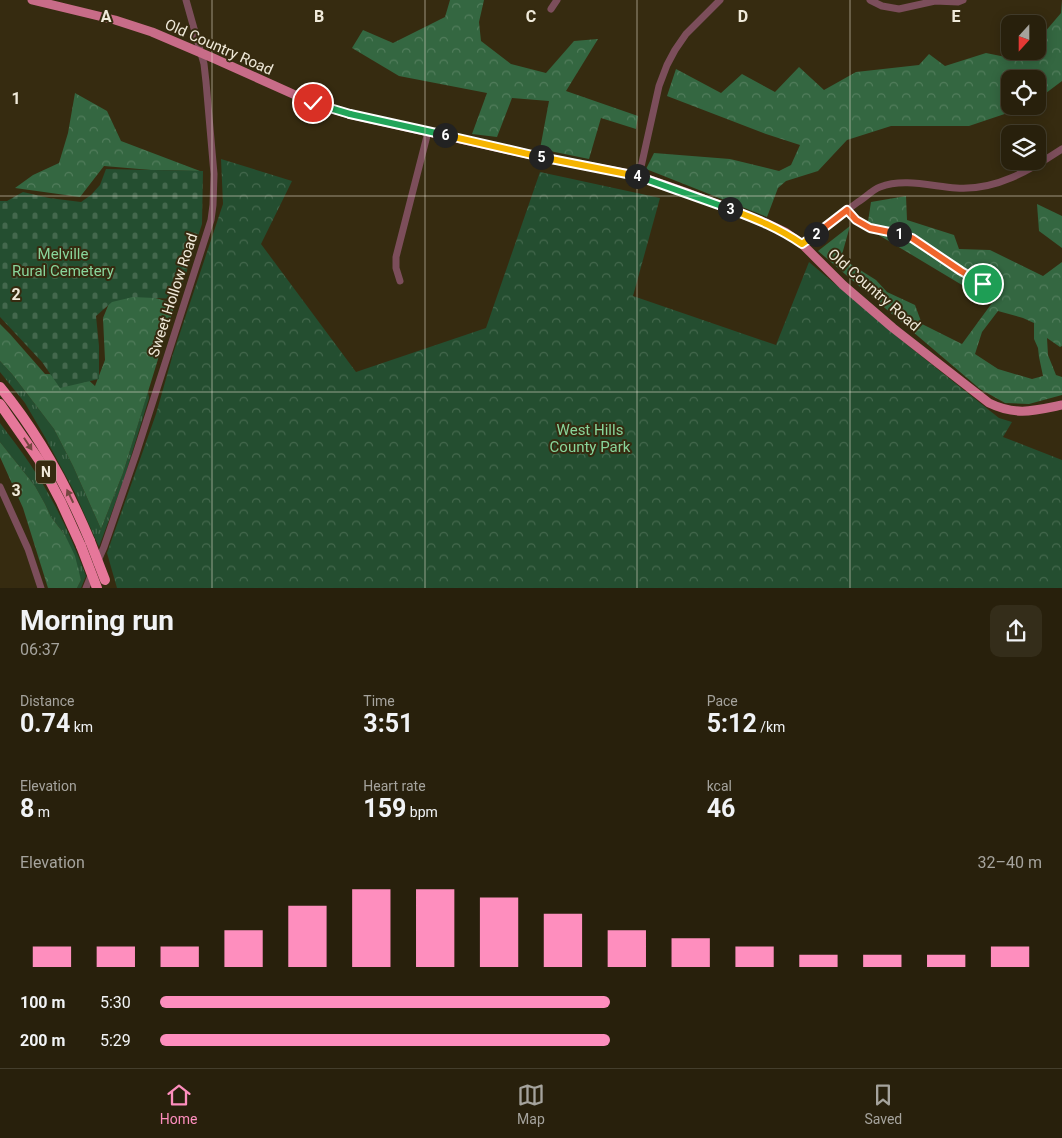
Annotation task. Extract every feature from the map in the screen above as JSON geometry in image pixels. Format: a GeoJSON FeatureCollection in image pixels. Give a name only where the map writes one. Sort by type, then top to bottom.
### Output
{"type":"FeatureCollection","features":[{"type":"Feature","properties":{"kind":"highway","name":"N"},"geometry":{"type":"LineString","coordinates":[[0,387],[46,452],[69,494],[86,543],[96,588]]}},
{"type":"Feature","properties":{"kind":"highway","name":"N"},"geometry":{"type":"LineString","coordinates":[[0,404],[42,467],[86,543],[106,584]]}},
{"type":"Feature","properties":{"kind":"main road","name":"Old Country Road"},"geometry":{"type":"LineString","coordinates":[[32,0],[115,20],[152,32],[321,106],[545,158],[638,176],[754,218],[785,232],[802,244],[843,284],[879,315],[989,403],[1016,412],[1062,405]]}},
{"type":"Feature","properties":{"kind":"street","name":"Sweet Hollow Road"},"geometry":{"type":"LineString","coordinates":[[86,588],[104,547],[136,454],[211,220],[214,174],[206,82],[201,52],[186,0]]}},
{"type":"Feature","properties":{"kind":"street"},"geometry":{"type":"LineString","coordinates":[[550,9],[557,0]]}},
{"type":"Feature","properties":{"kind":"street"},"geometry":{"type":"LineString","coordinates":[[638,176],[664,71],[686,34],[720,0]]}},
{"type":"Feature","properties":{"kind":"street"},"geometry":{"type":"LineString","coordinates":[[870,0],[882,6],[899,10],[935,1],[958,2],[963,0]]}},
{"type":"Feature","properties":{"kind":"street"},"geometry":{"type":"LineString","coordinates":[[400,281],[396,268],[396,257],[428,132]]}},
{"type":"Feature","properties":{"kind":"street"},"geometry":{"type":"LineString","coordinates":[[802,244],[879,187],[912,182],[923,185],[958,188],[981,187],[1018,176],[1062,149]]}},
{"type":"Feature","properties":{"kind":"street"},"geometry":{"type":"LineString","coordinates":[[847,210],[856,220],[870,228],[912,238],[983,284]]}},
{"type":"Feature","properties":{"kind":"street"},"geometry":{"type":"LineString","coordinates":[[0,487],[28,549],[41,588]]}},
{"type":"Feature","properties":{"kind":"green space"},"geometry":{"type":"Polygon","coordinates":[[[450,0],[484,0],[479,22],[481,41],[511,64],[546,73],[574,41],[598,39],[566,91],[638,116],[636,129],[601,118],[589,159],[540,149],[549,101],[512,98],[497,137],[472,134],[487,93],[399,76],[352,48],[363,30],[393,43],[445,17],[450,0]]]}},
{"type":"Feature","properties":{"kind":"green space"},"geometry":{"type":"Polygon","coordinates":[[[1062,0],[1062,81],[1046,93],[1046,70],[1001,70],[1001,115],[969,126],[891,126],[847,140],[818,171],[786,181],[778,188],[767,217],[646,169],[654,153],[730,159],[779,171],[791,165],[800,145],[667,96],[676,69],[721,93],[742,74],[775,92],[799,67],[824,90],[856,72],[919,65],[929,54],[945,66],[986,53],[1001,56],[1001,60],[1046,60],[1046,31],[1061,13],[1062,0]]]}},
{"type":"Feature","properties":{"kind":"green space"},"geometry":{"type":"Polygon","coordinates":[[[75,93],[107,111],[121,141],[200,171],[151,170],[104,166],[80,197],[15,188],[33,175],[59,163],[68,133],[75,93]]]}},
{"type":"Feature","properties":{"kind":"green space","name":"West Hills County Park"},"geometry":{"type":"Polygon","coordinates":[[[221,159],[292,181],[261,244],[356,372],[486,328],[540,172],[660,198],[633,296],[776,345],[809,262],[906,344],[999,418],[1012,422],[1003,437],[1062,460],[1062,588],[117,588],[107,553],[156,414],[173,354],[223,204],[221,159]]]}},
{"type":"Feature","properties":{"kind":"green space","name":"Melville Rural Cemetery"},"geometry":{"type":"Polygon","coordinates":[[[106,169],[203,171],[202,224],[176,299],[133,297],[112,302],[96,316],[99,346],[99,379],[60,388],[42,362],[0,317],[0,201],[7,201],[23,192],[81,202],[100,185],[106,169]]]}},
{"type":"Feature","properties":{"kind":"green space"},"geometry":{"type":"Polygon","coordinates":[[[906,196],[907,220],[954,235],[959,249],[990,250],[1043,276],[1062,262],[1062,346],[1060,347],[1047,338],[1048,355],[1056,375],[1062,377],[1062,395],[1029,404],[1005,403],[980,389],[818,251],[850,226],[841,258],[876,280],[887,292],[915,305],[922,324],[962,344],[992,303],[867,228],[871,202],[906,196]],[[998,311],[982,332],[975,354],[998,369],[1032,379],[1043,376],[1038,348],[1034,339],[1034,323],[998,311]]]}},
{"type":"Feature","properties":{"kind":"green space"},"geometry":{"type":"Polygon","coordinates":[[[1037,204],[1062,216],[1062,248],[1039,231],[1037,204]]]}},
{"type":"Feature","properties":{"kind":"green space"},"geometry":{"type":"Polygon","coordinates":[[[133,291],[175,304],[123,473],[101,529],[54,429],[0,361],[0,324],[45,374],[83,375],[95,386],[105,360],[103,318],[112,296],[133,291]]]}},
{"type":"Feature","properties":{"kind":"green space"},"geometry":{"type":"Polygon","coordinates":[[[0,361],[54,429],[101,529],[123,473],[148,391],[149,398],[124,479],[99,547],[75,493],[46,439],[25,403],[0,372],[0,361]]]}},
{"type":"Feature","properties":{"kind":"green space"},"geometry":{"type":"Polygon","coordinates":[[[0,423],[39,477],[61,518],[86,576],[81,588],[77,588],[81,580],[65,535],[51,517],[35,486],[0,442],[0,423]]]}},
{"type":"Feature","properties":{"kind":"green space"},"geometry":{"type":"Polygon","coordinates":[[[0,442],[35,486],[51,517],[65,535],[75,556],[81,580],[77,588],[48,588],[23,508],[0,457],[0,442]]]}},
{"type":"Feature","properties":{"kind":"route"},"geometry":{"type":"LineString","coordinates":[[313,103],[349,114],[428,132],[638,176],[754,218],[785,232],[802,244],[847,210],[856,220],[870,228],[912,238],[983,284]]}}]}
